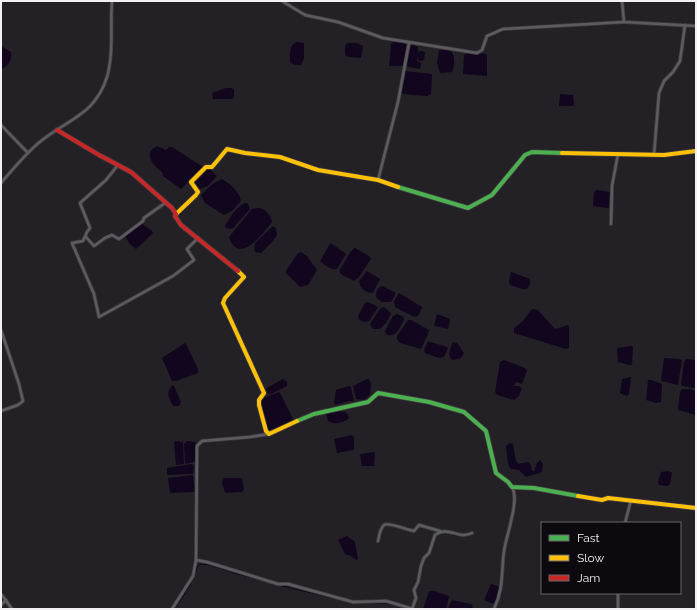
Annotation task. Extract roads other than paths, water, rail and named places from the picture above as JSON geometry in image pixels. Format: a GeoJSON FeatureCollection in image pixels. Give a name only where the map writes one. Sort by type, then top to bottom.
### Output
{"type":"FeatureCollection","features":[{"type":"Feature","properties":{"kind":"street"},"geometry":{"type":"LineString","coordinates":[[1,183],[40,141],[76,119],[97,98],[107,76],[111,53],[112,1]]}},
{"type":"Feature","properties":{"kind":"street"},"geometry":{"type":"LineString","coordinates":[[282,1],[306,15],[338,22],[383,38],[477,53],[482,50],[486,36],[502,29],[624,22],[696,26]]}},
{"type":"Feature","properties":{"kind":"street"},"geometry":{"type":"LineString","coordinates":[[622,1],[624,22]]}},
{"type":"Feature","properties":{"kind":"street"},"geometry":{"type":"LineString","coordinates":[[654,155],[659,93],[664,81],[680,61],[685,25]]}},
{"type":"Feature","properties":{"kind":"street"},"geometry":{"type":"LineString","coordinates":[[378,180],[398,102],[409,43]]}},
{"type":"Feature","properties":{"kind":"street"},"geometry":{"type":"LineString","coordinates":[[1,126],[28,153]]}},
{"type":"Feature","properties":{"kind":"street"},"geometry":{"type":"LineString","coordinates":[[57,130],[131,172],[176,214],[175,216],[181,225],[236,268],[244,277],[225,298],[223,303],[264,393],[259,400],[259,405],[266,431],[269,434]]}},
{"type":"Feature","properties":{"kind":"street"},"geometry":{"type":"LineString","coordinates":[[176,214],[194,198],[198,192],[191,182],[206,167],[212,167],[227,149],[245,153],[280,157],[318,170],[378,180],[468,208],[492,195],[525,154],[532,152],[664,155],[696,151]]}},
{"type":"Feature","properties":{"kind":"street"},"geometry":{"type":"LineString","coordinates":[[611,224],[610,212],[612,186],[618,154]]}},
{"type":"Feature","properties":{"kind":"street"},"geometry":{"type":"LineString","coordinates":[[118,165],[106,180],[80,203],[90,228],[82,242],[72,243],[94,294],[99,317],[173,276],[194,260],[187,249],[198,238]]}},
{"type":"Feature","properties":{"kind":"street"},"geometry":{"type":"LineString","coordinates":[[86,237],[94,246],[112,235],[119,239],[165,203]]}},
{"type":"Feature","properties":{"kind":"street"},"geometry":{"type":"LineString","coordinates":[[1,330],[19,384],[23,401],[18,405],[1,411]]}},
{"type":"Feature","properties":{"kind":"street"},"geometry":{"type":"LineString","coordinates":[[172,609],[193,576],[196,560],[198,443],[202,441],[269,434],[314,414],[368,402],[378,393],[429,402],[464,412],[486,431],[496,473],[512,487],[514,490],[515,500],[504,551],[500,597],[494,609]]}},
{"type":"Feature","properties":{"kind":"street"},"geometry":{"type":"LineString","coordinates":[[512,487],[534,488],[602,500],[608,498],[696,508]]}},
{"type":"Feature","properties":{"kind":"street"},"geometry":{"type":"LineString","coordinates":[[625,522],[631,500]]}},
{"type":"Feature","properties":{"kind":"street"},"geometry":{"type":"LineString","coordinates":[[378,541],[382,527],[386,525],[392,525],[412,531],[419,525],[440,531],[465,535],[472,533]]}},
{"type":"Feature","properties":{"kind":"street"},"geometry":{"type":"LineString","coordinates":[[196,560],[278,584],[288,584],[353,602],[386,602],[413,609],[416,598],[414,590],[418,582],[421,566],[424,558],[429,552],[435,535],[440,531]]}},
{"type":"Feature","properties":{"kind":"street"},"geometry":{"type":"LineString","coordinates":[[1,594],[12,609]]}},
{"type":"Feature","properties":{"kind":"street"},"geometry":{"type":"LineString","coordinates":[[618,594],[618,609]]}},
{"type":"Feature","properties":{"kind":"street"},"geometry":{"type":"LineString","coordinates":[[1,605],[6,600]]}},
{"type":"Feature","properties":{"kind":"waterway"},"geometry":{"type":"LineString","coordinates":[[175,609],[190,585],[200,564],[210,565],[269,582]]}},
{"type":"Feature","properties":{"kind":"waterway"},"geometry":{"type":"LineString","coordinates":[[278,585],[350,602]]}},
{"type":"Feature","properties":{"kind":"waterway"},"geometry":{"type":"LineString","coordinates":[[373,603],[392,604]]}}]}
